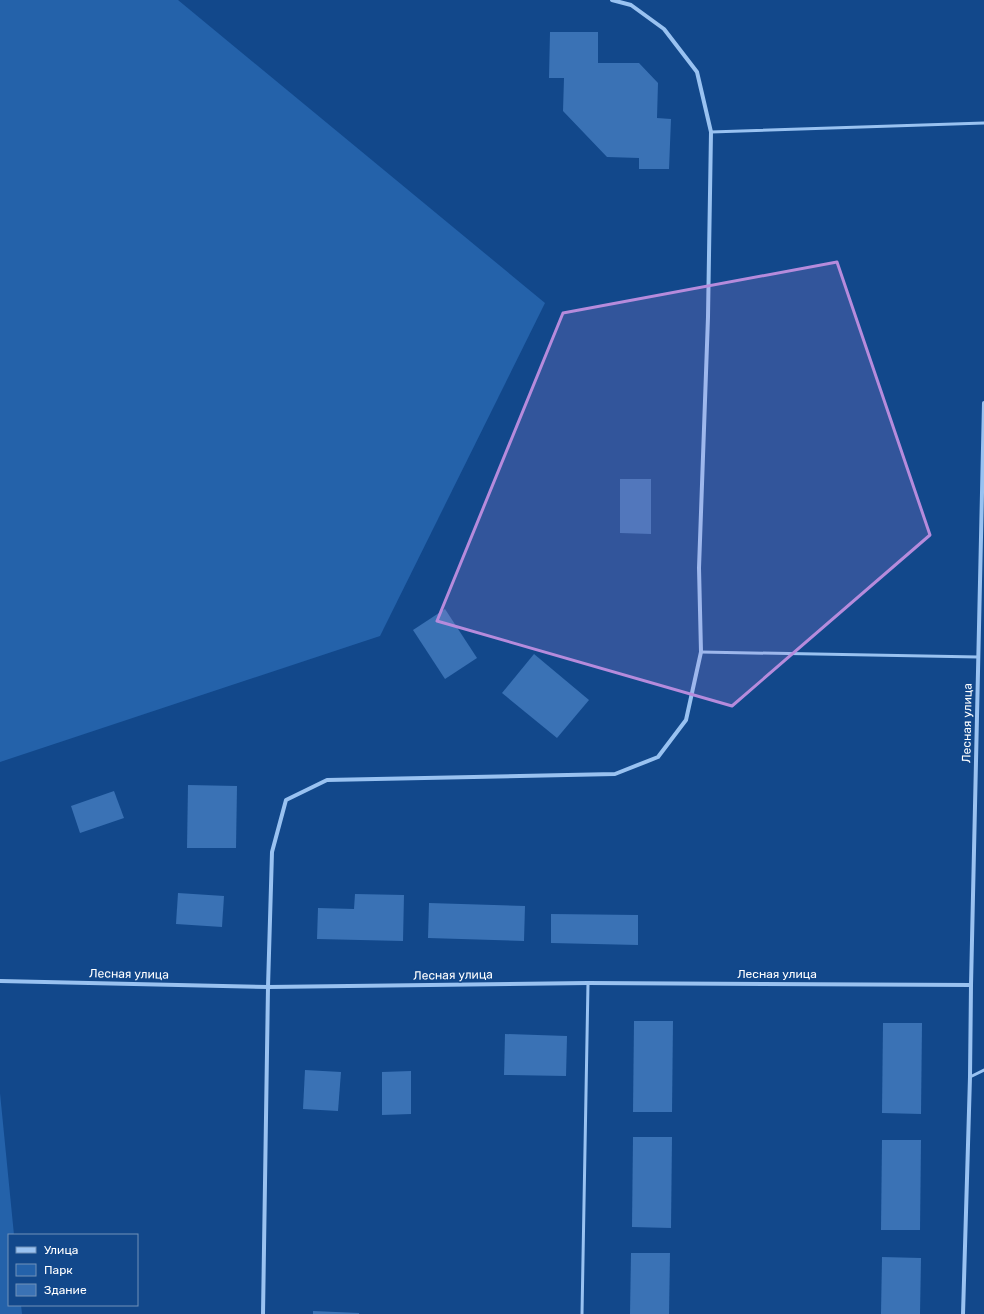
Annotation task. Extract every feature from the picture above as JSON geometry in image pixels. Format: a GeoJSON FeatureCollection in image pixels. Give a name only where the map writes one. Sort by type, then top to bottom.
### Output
{"type":"FeatureCollection","features":[{"type":"Feature","properties":{"kind":"street"},"geometry":{"type":"LineString","coordinates":[[263,1314],[268,987],[272,852],[286,800],[327,780],[615,774],[658,757],[686,720],[701,652],[699,568],[708,325],[711,132],[697,72],[664,29],[630,5],[612,0]]}},
{"type":"Feature","properties":{"kind":"street","name":"Лесная улица"},"geometry":{"type":"LineString","coordinates":[[0,981],[268,987],[588,983],[971,985],[984,403]]}},
{"type":"Feature","properties":{"kind":"street"},"geometry":{"type":"LineString","coordinates":[[963,1314],[970,1077],[971,985]]}},
{"type":"Feature","properties":{"kind":"lane"},"geometry":{"type":"LineString","coordinates":[[711,132],[984,123]]}},
{"type":"Feature","properties":{"kind":"lane"},"geometry":{"type":"LineString","coordinates":[[701,652],[978,657]]}},
{"type":"Feature","properties":{"kind":"lane"},"geometry":{"type":"LineString","coordinates":[[582,1314],[588,983]]}},
{"type":"Feature","properties":{"kind":"lane"},"geometry":{"type":"LineString","coordinates":[[970,1077],[984,1070]]}},
{"type":"Feature","properties":{"kind":"highlighted area"},"geometry":{"type":"Polygon","coordinates":[[[837,262],[930,535],[732,706],[437,621],[563,313],[837,262]]]}},
{"type":"Feature","properties":{"kind":"green space"},"geometry":{"type":"Polygon","coordinates":[[[0,0],[178,0],[545,303],[380,636],[0,762],[0,0]]]}},
{"type":"Feature","properties":{"kind":"green space"},"geometry":{"type":"Polygon","coordinates":[[[0,1093],[14,1234],[8,1234],[8,1306],[21,1306],[22,1314],[0,1314],[0,1093]]]}},
{"type":"Feature","properties":{"kind":"building"},"geometry":{"type":"Polygon","coordinates":[[[550,32],[598,32],[598,63],[639,63],[658,83],[657,118],[671,119],[669,169],[639,169],[639,158],[607,157],[563,111],[564,78],[549,78],[550,32]]]}},
{"type":"Feature","properties":{"kind":"building"},"geometry":{"type":"Polygon","coordinates":[[[620,479],[651,479],[651,534],[620,533],[620,479]]]}},
{"type":"Feature","properties":{"kind":"building"},"geometry":{"type":"Polygon","coordinates":[[[445,609],[477,658],[445,679],[413,630],[445,609]]]}},
{"type":"Feature","properties":{"kind":"building"},"geometry":{"type":"Polygon","coordinates":[[[534,654],[589,700],[557,738],[502,693],[534,654]]]}},
{"type":"Feature","properties":{"kind":"building"},"geometry":{"type":"Polygon","coordinates":[[[188,785],[237,786],[236,848],[187,848],[188,785]]]}},
{"type":"Feature","properties":{"kind":"building"},"geometry":{"type":"Polygon","coordinates":[[[114,791],[124,818],[80,833],[71,806],[114,791]]]}},
{"type":"Feature","properties":{"kind":"building"},"geometry":{"type":"Polygon","coordinates":[[[178,893],[224,896],[222,927],[176,924],[178,893]]]}},
{"type":"Feature","properties":{"kind":"building"},"geometry":{"type":"Polygon","coordinates":[[[355,894],[404,895],[403,941],[317,939],[318,908],[354,909],[355,894]]]}},
{"type":"Feature","properties":{"kind":"building"},"geometry":{"type":"Polygon","coordinates":[[[429,903],[525,906],[524,941],[428,938],[429,903]]]}},
{"type":"Feature","properties":{"kind":"building"},"geometry":{"type":"Polygon","coordinates":[[[551,914],[638,915],[638,945],[551,943],[551,914]]]}},
{"type":"Feature","properties":{"kind":"building"},"geometry":{"type":"Polygon","coordinates":[[[634,1021],[673,1021],[672,1112],[633,1112],[634,1021]]]}},
{"type":"Feature","properties":{"kind":"building"},"geometry":{"type":"Polygon","coordinates":[[[883,1023],[922,1023],[921,1114],[882,1113],[883,1023]]]}},
{"type":"Feature","properties":{"kind":"building"},"geometry":{"type":"Polygon","coordinates":[[[505,1034],[567,1036],[566,1076],[504,1075],[505,1034]]]}},
{"type":"Feature","properties":{"kind":"building"},"geometry":{"type":"Polygon","coordinates":[[[305,1070],[341,1072],[338,1111],[303,1109],[305,1070]]]}},
{"type":"Feature","properties":{"kind":"building"},"geometry":{"type":"Polygon","coordinates":[[[411,1071],[411,1114],[382,1115],[382,1072],[411,1071]]]}},
{"type":"Feature","properties":{"kind":"building"},"geometry":{"type":"Polygon","coordinates":[[[633,1137],[672,1137],[671,1228],[632,1227],[633,1137]]]}},
{"type":"Feature","properties":{"kind":"building"},"geometry":{"type":"Polygon","coordinates":[[[882,1140],[921,1140],[920,1230],[881,1230],[882,1140]]]}},
{"type":"Feature","properties":{"kind":"building"},"geometry":{"type":"Polygon","coordinates":[[[631,1253],[670,1253],[669,1314],[630,1314],[631,1253]]]}},
{"type":"Feature","properties":{"kind":"building"},"geometry":{"type":"Polygon","coordinates":[[[882,1257],[921,1258],[920,1314],[881,1314],[882,1257]]]}},
{"type":"Feature","properties":{"kind":"building"},"geometry":{"type":"Polygon","coordinates":[[[313,1311],[359,1313],[359,1314],[313,1314],[313,1311]]]}}]}
